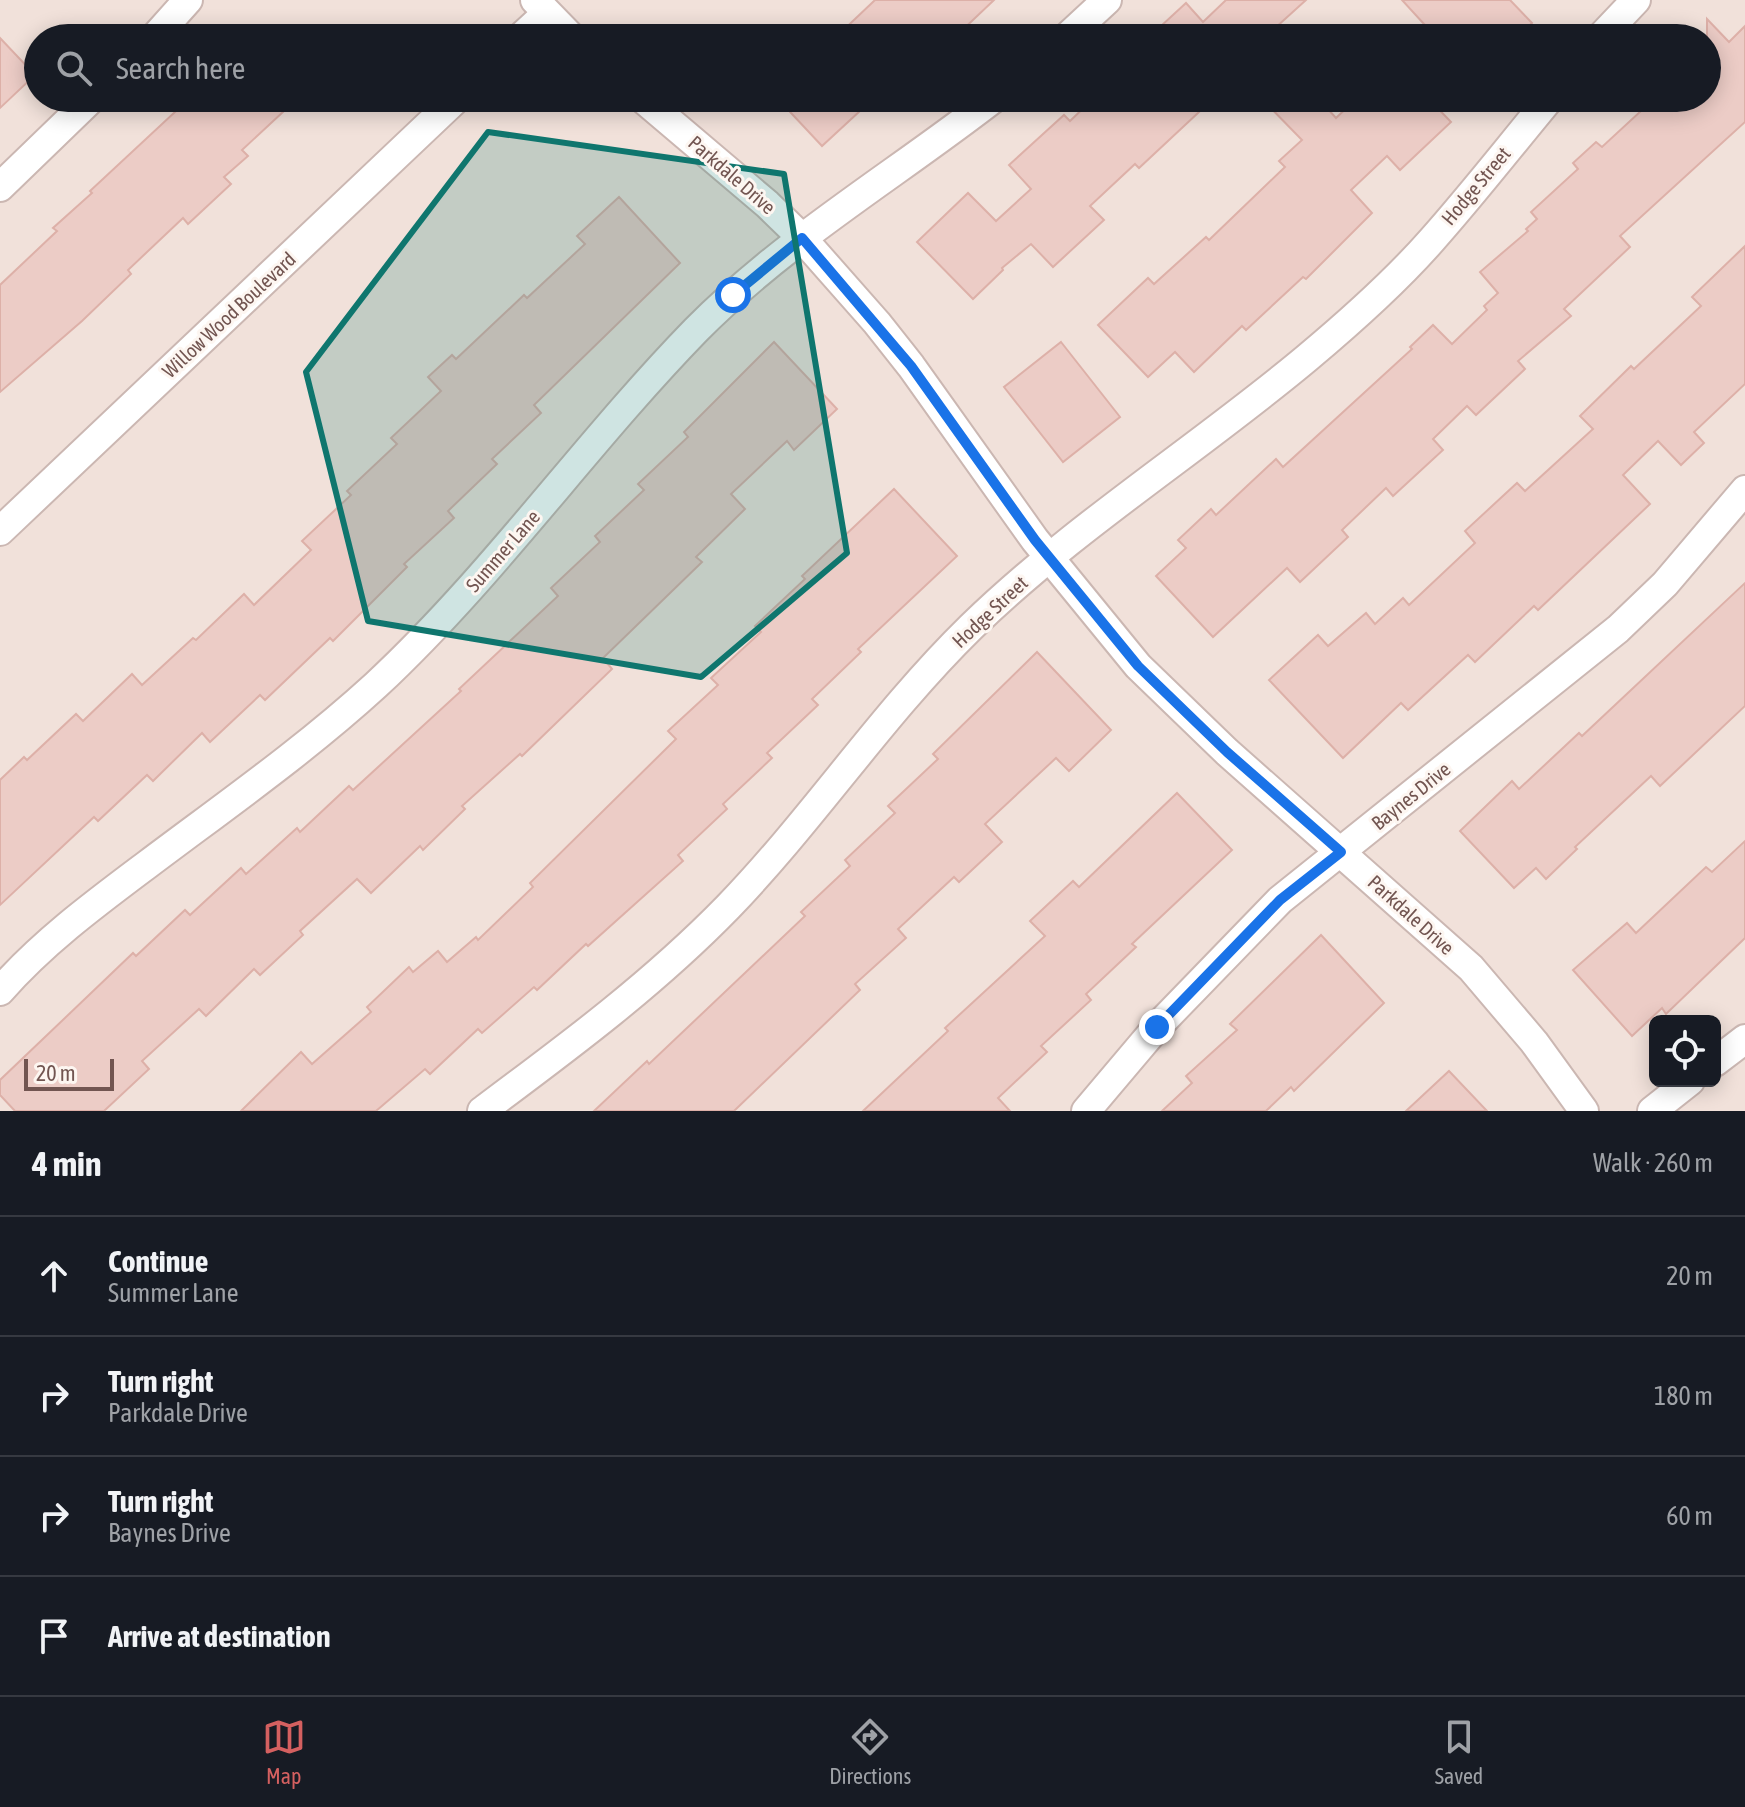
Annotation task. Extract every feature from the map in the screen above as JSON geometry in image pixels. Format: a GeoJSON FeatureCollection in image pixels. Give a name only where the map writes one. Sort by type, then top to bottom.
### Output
{"type":"FeatureCollection","features":[{"type":"Feature","properties":{"kind":"street"},"geometry":{"type":"LineString","coordinates":[[167,24],[188,0]]}},
{"type":"Feature","properties":{"kind":"street"},"geometry":{"type":"LineString","coordinates":[[1081,24],[1107,0]]}},
{"type":"Feature","properties":{"kind":"street"},"geometry":{"type":"LineString","coordinates":[[1613,24],[1636,0]]}},
{"type":"Feature","properties":{"kind":"street"},"geometry":{"type":"LineString","coordinates":[[529,24],[540,7],[558,24]]}},
{"type":"Feature","properties":{"kind":"street"},"geometry":{"type":"LineString","coordinates":[[0,187],[78,112]]}},
{"type":"Feature","properties":{"kind":"street","name":"Willow Wood Boulevard"},"geometry":{"type":"LineString","coordinates":[[0,531],[442,112]]}},
{"type":"Feature","properties":{"kind":"street","name":"Parkdale Drive"},"geometry":{"type":"LineString","coordinates":[[659,112],[750,189],[802,238],[911,366],[1049,557],[1138,666],[1227,752],[1471,968],[1534,1042],[1584,1111]]}},
{"type":"Feature","properties":{"kind":"street","name":"Summer Lane"},"geometry":{"type":"LineString","coordinates":[[0,991],[63,928],[319,735],[392,669],[468,592],[643,388],[733,295],[802,238],[975,112]]}},
{"type":"Feature","properties":{"kind":"street","name":"Hodge Street"},"geometry":{"type":"LineString","coordinates":[[482,1111],[603,1021],[696,939],[764,867],[932,668],[971,627],[1049,557],[1260,396],[1351,319],[1430,243],[1538,112]]}},
{"type":"Feature","properties":{"kind":"street","name":"Baynes Drive"},"geometry":{"type":"LineString","coordinates":[[1086,1111],[1157,1027],[1280,900],[1618,629],[1665,584],[1745,490]]}},
{"type":"Feature","properties":{"kind":"street"},"geometry":{"type":"LineString","coordinates":[[1721,1057],[1745,1039]]}},
{"type":"Feature","properties":{"kind":"street"},"geometry":{"type":"LineString","coordinates":[[1652,1111],[1682,1087]]}},
{"type":"Feature","properties":{"kind":"highlighted area"},"geometry":{"type":"Polygon","coordinates":[[[488,132],[784,174],[847,553],[701,677],[368,621],[306,372],[488,132]]]}},
{"type":"Feature","properties":{"kind":"shaded area"},"geometry":{"type":"Polygon","coordinates":[[[0,0],[1745,0],[1745,1111],[0,1111],[0,0]]]}},
{"type":"Feature","properties":{"kind":"building"},"geometry":{"type":"Polygon","coordinates":[[[875,0],[994,0],[969,24],[850,24],[875,0]]]}},
{"type":"Feature","properties":{"kind":"building"},"geometry":{"type":"Polygon","coordinates":[[[1226,0],[1306,0],[1279,24],[1163,24],[1186,3],[1203,22],[1226,0]]]}},
{"type":"Feature","properties":{"kind":"building"},"geometry":{"type":"Polygon","coordinates":[[[1402,0],[1510,0],[1532,23],[1531,24],[1424,24],[1402,0]]]}},
{"type":"Feature","properties":{"kind":"building"},"geometry":{"type":"Polygon","coordinates":[[[1745,26],[1745,122],[1620,236],[1630,247],[1564,309],[1571,316],[1518,361],[1525,369],[1476,415],[1467,406],[1433,439],[1443,450],[1393,496],[1386,488],[1342,530],[1348,537],[1300,582],[1287,568],[1213,637],[1156,576],[1186,548],[1178,540],[1211,509],[1216,515],[1276,459],[1283,467],[1412,349],[1410,347],[1433,325],[1452,344],[1487,310],[1484,306],[1498,293],[1480,272],[1528,231],[1526,229],[1537,219],[1531,212],[1578,169],[1573,163],[1596,142],[1602,147],[1640,112],[1721,112],[1721,34],[1729,42],[1745,26]]]}},
{"type":"Feature","properties":{"kind":"building"},"geometry":{"type":"Polygon","coordinates":[[[0,38],[24,63],[24,85],[0,108],[0,38]]]}},
{"type":"Feature","properties":{"kind":"building"},"geometry":{"type":"Polygon","coordinates":[[[175,112],[283,112],[242,150],[248,156],[224,177],[231,184],[188,224],[183,218],[128,270],[131,274],[82,321],[0,392],[0,285],[57,231],[53,228],[92,193],[90,191],[175,112]]]}},
{"type":"Feature","properties":{"kind":"building"},"geometry":{"type":"Polygon","coordinates":[[[790,112],[859,112],[822,146],[790,112]]]}},
{"type":"Feature","properties":{"kind":"building"},"geometry":{"type":"Polygon","coordinates":[[[1079,112],[1199,112],[1139,168],[1135,164],[1090,206],[1104,220],[1053,267],[1031,244],[1002,268],[973,299],[917,242],[968,193],[996,221],[1031,189],[1009,165],[1064,115],[1070,121],[1079,112]]]}},
{"type":"Feature","properties":{"kind":"building"},"geometry":{"type":"Polygon","coordinates":[[[1275,112],[1331,112],[1336,118],[1342,112],[1441,112],[1451,122],[1400,170],[1387,156],[1351,190],[1372,213],[1306,279],[1303,277],[1246,330],[1242,326],[1194,372],[1175,352],[1148,377],[1098,325],[1148,278],[1154,284],[1206,237],[1209,240],[1285,167],[1279,161],[1302,140],[1275,112]]]}},
{"type":"Feature","properties":{"kind":"building"},"geometry":{"type":"Polygon","coordinates":[[[619,197],[680,263],[534,405],[541,413],[492,459],[497,464],[448,511],[454,518],[404,564],[407,567],[333,641],[330,638],[265,700],[260,695],[210,742],[202,733],[153,781],[147,775],[98,821],[94,817],[0,905],[0,780],[24,757],[27,760],[76,714],[83,721],[132,674],[142,685],[244,594],[254,605],[311,550],[302,541],[351,495],[347,491],[397,444],[391,438],[441,391],[428,377],[452,355],[456,359],[524,295],[527,298],[585,244],[577,236],[619,197]]]}},
{"type":"Feature","properties":{"kind":"building"},"geometry":{"type":"Polygon","coordinates":[[[1745,246],[1745,384],[1694,432],[1704,443],[1681,465],[1658,441],[1623,475],[1650,504],[1538,610],[1534,606],[1475,662],[1468,655],[1408,710],[1401,703],[1343,758],[1269,680],[1318,635],[1328,646],[1366,613],[1375,624],[1403,598],[1409,605],[1475,543],[1465,531],[1517,483],[1525,491],[1593,429],[1580,416],[1631,366],[1634,369],[1701,306],[1692,297],[1745,246]]]}},
{"type":"Feature","properties":{"kind":"building"},"geometry":{"type":"Polygon","coordinates":[[[774,342],[837,409],[794,450],[787,441],[731,494],[745,509],[696,557],[702,562],[603,658],[612,669],[522,756],[520,754],[462,806],[465,809],[423,850],[420,846],[371,893],[357,879],[300,931],[303,935],[260,975],[254,969],[206,1016],[199,1009],[142,1061],[149,1069],[104,1111],[15,1111],[0,1095],[0,1080],[133,953],[136,956],[185,910],[190,915],[241,868],[246,874],[297,828],[300,832],[349,786],[353,790],[461,691],[459,689],[558,596],[551,588],[600,542],[595,536],[644,490],[638,484],[688,437],[684,432],[774,342]]]}},
{"type":"Feature","properties":{"kind":"building"},"geometry":{"type":"Polygon","coordinates":[[[1061,342],[1120,417],[1063,462],[1004,387],[1061,342]]]}},
{"type":"Feature","properties":{"kind":"building"},"geometry":{"type":"Polygon","coordinates":[[[894,489],[957,556],[858,649],[861,652],[812,699],[818,705],[767,753],[772,758],[723,804],[727,809],[678,855],[683,861],[537,990],[534,987],[482,1033],[478,1029],[430,1074],[425,1069],[376,1111],[241,1111],[301,1052],[312,1064],[371,1012],[367,1007],[409,967],[413,972],[438,951],[447,962],[476,937],[478,940],[533,887],[530,883],[676,739],[668,731],[718,685],[711,678],[761,632],[755,626],[805,579],[802,576],[894,489]]]}},
{"type":"Feature","properties":{"kind":"building"},"geometry":{"type":"Polygon","coordinates":[[[1745,583],[1745,706],[1660,786],[1651,776],[1575,847],[1577,849],[1546,879],[1536,868],[1514,888],[1460,831],[1512,781],[1519,789],[1579,733],[1582,736],[1745,583]]]}},
{"type":"Feature","properties":{"kind":"building"},"geometry":{"type":"Polygon","coordinates":[[[1037,652],[1111,730],[1069,771],[1056,758],[985,824],[1002,842],[959,882],[954,877],[898,929],[906,938],[855,984],[860,990],[734,1111],[594,1111],[647,1061],[649,1064],[805,916],[801,912],[850,866],[845,860],[895,813],[888,806],[938,759],[933,754],[1037,652]]]}},
{"type":"Feature","properties":{"kind":"building"},"geometry":{"type":"Polygon","coordinates":[[[1177,793],[1232,850],[1132,944],[1136,947],[1086,994],[1091,1000],[1041,1046],[1047,1052],[998,1098],[1010,1111],[863,1111],[948,1031],[945,1028],[1045,936],[1030,921],[1073,881],[1079,887],[1177,793]]]}},
{"type":"Feature","properties":{"kind":"building"},"geometry":{"type":"Polygon","coordinates":[[[1745,841],[1745,938],[1666,1014],[1662,1008],[1654,1015],[1649,1015],[1649,1020],[1632,1036],[1573,970],[1627,923],[1636,933],[1706,867],[1712,872],[1745,841]]]}},
{"type":"Feature","properties":{"kind":"building"},"geometry":{"type":"Polygon","coordinates":[[[1321,935],[1384,1003],[1294,1091],[1291,1087],[1266,1111],[1162,1111],[1192,1083],[1186,1076],[1237,1030],[1230,1024],[1321,935]]]}},
{"type":"Feature","properties":{"kind":"building"},"geometry":{"type":"Polygon","coordinates":[[[1449,1071],[1487,1111],[1406,1111],[1449,1071]]]}},
{"type":"Feature","properties":{"kind":"route"},"geometry":{"type":"LineString","coordinates":[[733,295],[802,238],[911,366],[1035,540],[1138,666],[1227,752],[1341,852],[1280,900],[1157,1027]]}}]}
